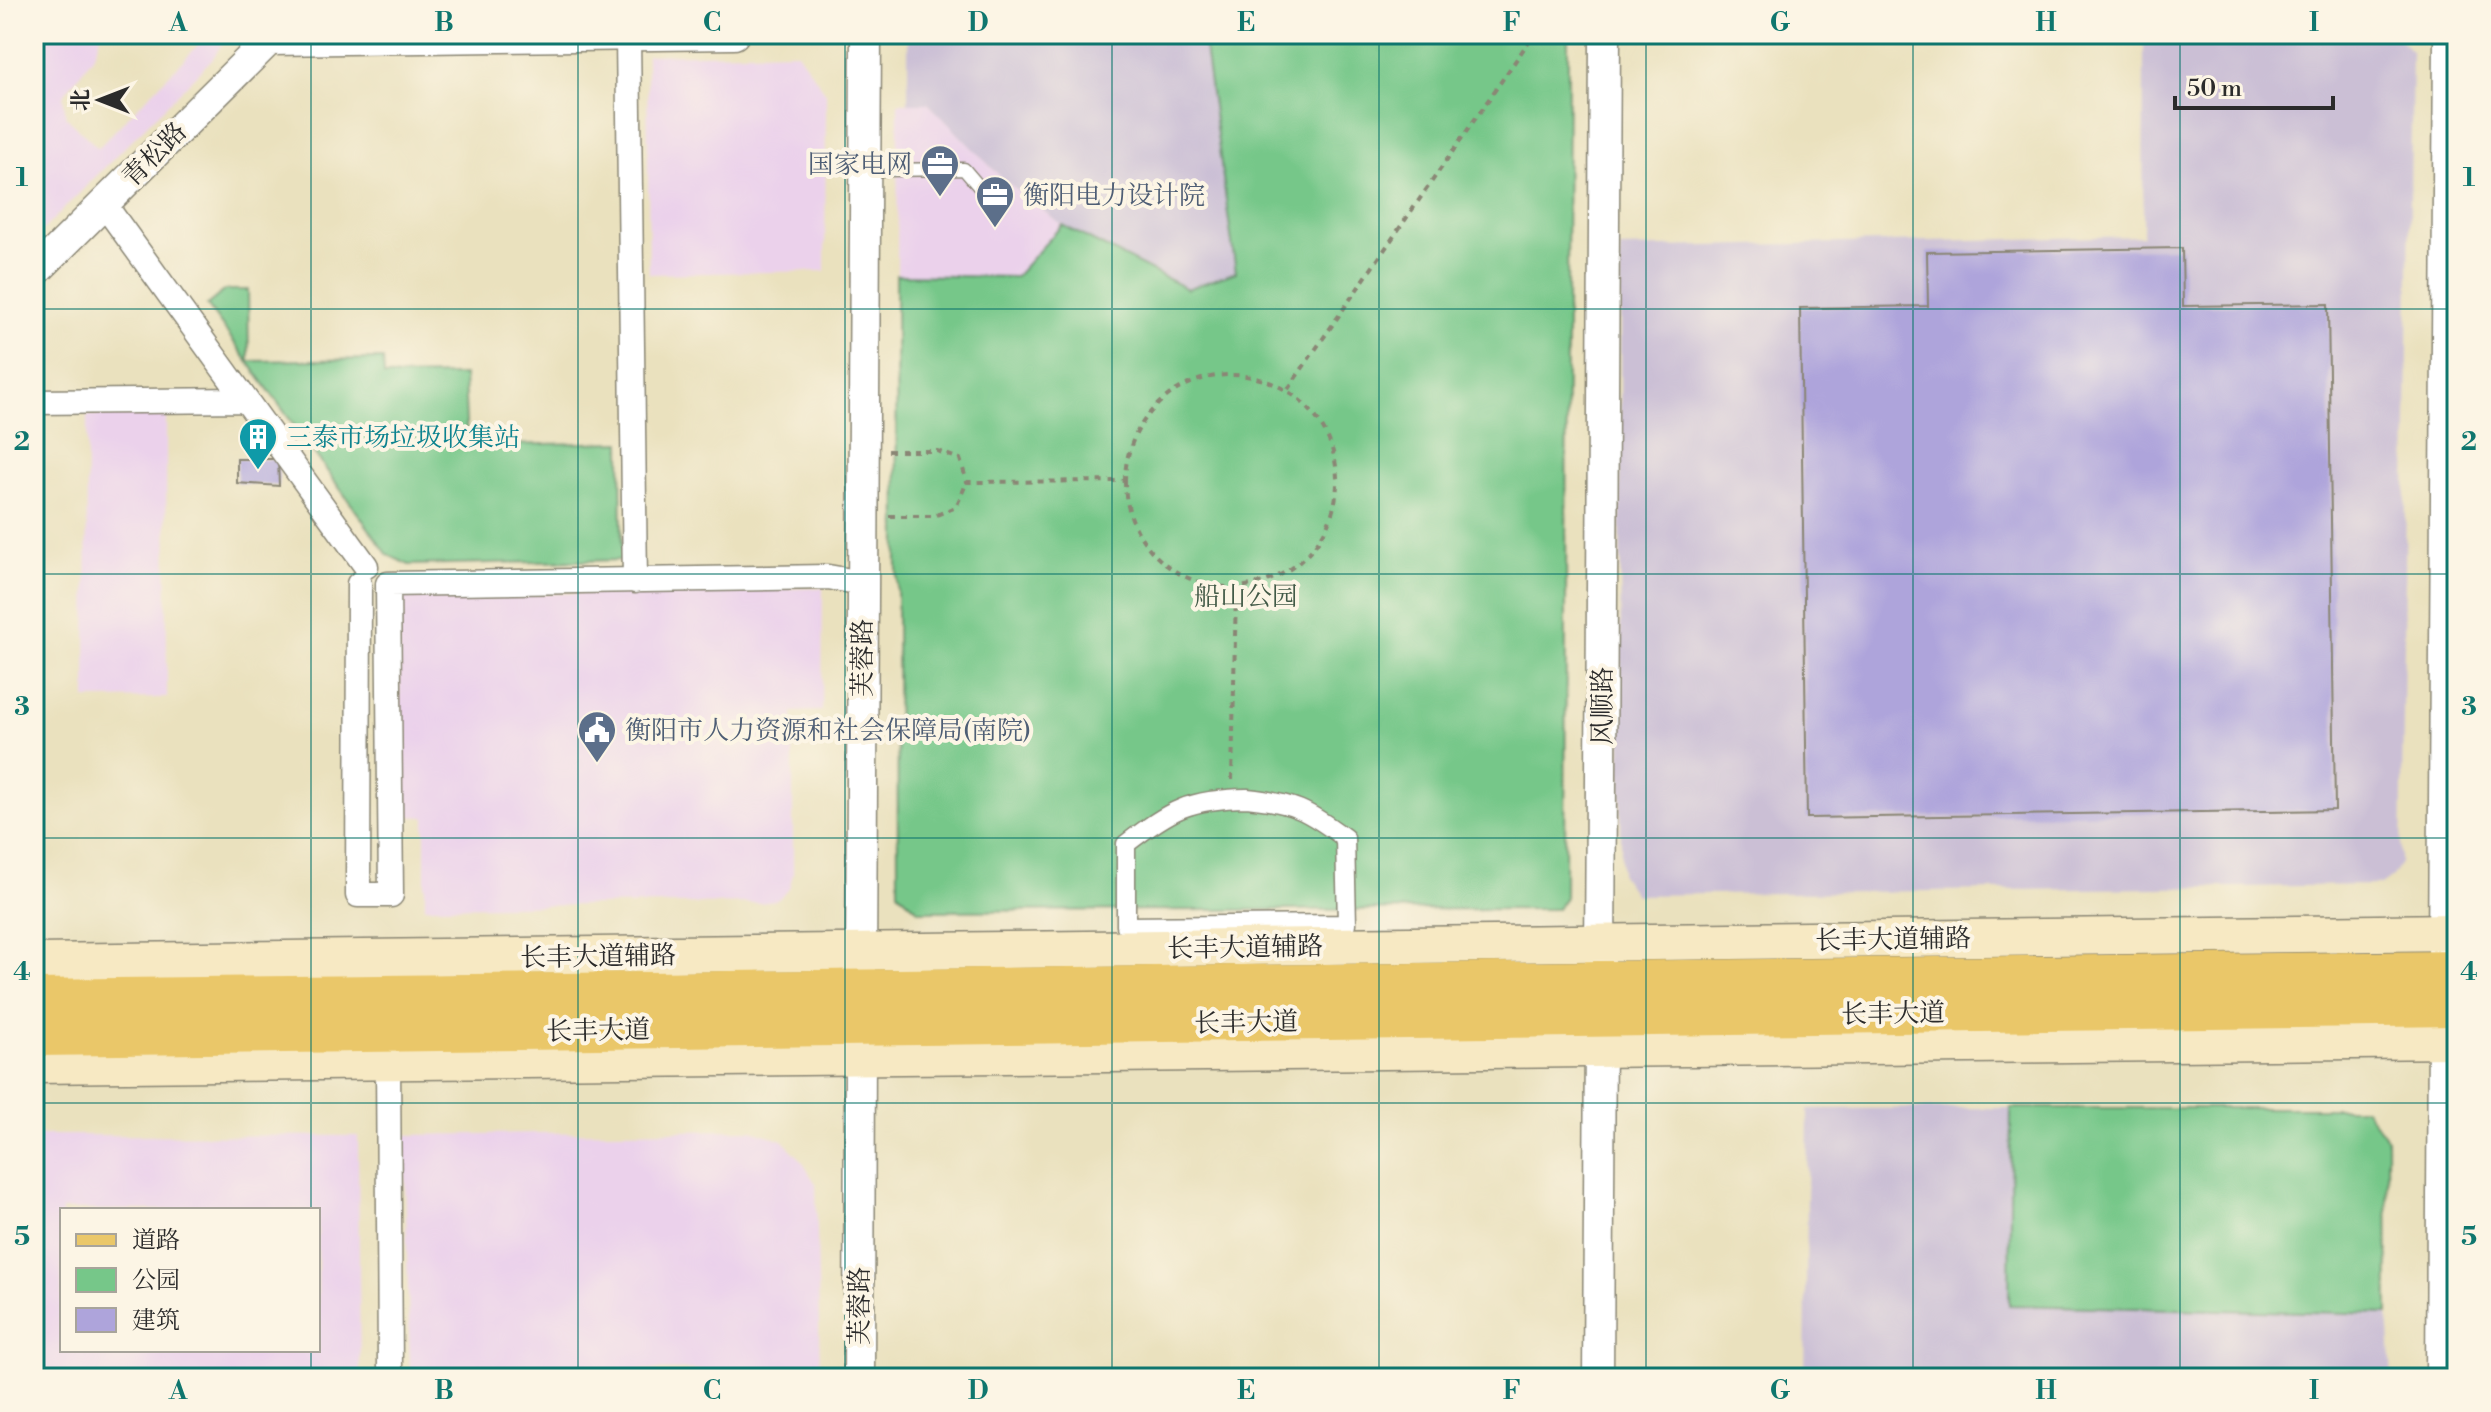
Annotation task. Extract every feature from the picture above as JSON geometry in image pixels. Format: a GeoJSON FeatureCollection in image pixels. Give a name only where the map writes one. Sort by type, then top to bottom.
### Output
{"type":"FeatureCollection","features":[{"type":"Feature","properties":{"kind":"main road","name":"长丰大道辅路"},"geometry":{"type":"LineString","coordinates":[[34,962],[869,1006],[2450,987]]}},
{"type":"Feature","properties":{"kind":"main road","name":"长丰大道"},"geometry":{"type":"LineString","coordinates":[[34,999],[869,1006],[2450,987]]}},
{"type":"Feature","properties":{"kind":"main road","name":"长丰大道"},"geometry":{"type":"LineString","coordinates":[[34,1036],[388,1047],[869,1006]]}},
{"type":"Feature","properties":{"kind":"main road"},"geometry":{"type":"LineString","coordinates":[[34,1065],[388,1047]]}},
{"type":"Feature","properties":{"kind":"street"},"geometry":{"type":"LineString","coordinates":[[269,37],[734,34]]}},
{"type":"Feature","properties":{"kind":"street","name":"芙蓉路"},"geometry":{"type":"LineString","coordinates":[[866,34],[863,576],[875,1378]]}},
{"type":"Feature","properties":{"kind":"street","name":"芙蓉路"},"geometry":{"type":"LineString","coordinates":[[859,1378],[879,516],[881,34]]}},
{"type":"Feature","properties":{"kind":"street","name":"风顺路"},"geometry":{"type":"LineString","coordinates":[[1587,34],[1592,997],[1598,1378]]}},
{"type":"Feature","properties":{"kind":"street","name":"风顺路"},"geometry":{"type":"LineString","coordinates":[[1583,1378],[1592,997],[1605,34]]}},
{"type":"Feature","properties":{"kind":"street"},"geometry":{"type":"LineString","coordinates":[[2441,1378],[2450,987],[2449,34]]}},
{"type":"Feature","properties":{"kind":"street","name":"青松路"},"geometry":{"type":"LineString","coordinates":[[34,273],[269,37]]}},
{"type":"Feature","properties":{"kind":"street"},"geometry":{"type":"LineString","coordinates":[[628,37],[635,581]]}},
{"type":"Feature","properties":{"kind":"street"},"geometry":{"type":"LineString","coordinates":[[104,204],[246,400],[362,575],[364,592],[373,595],[383,592],[388,584]]}},
{"type":"Feature","properties":{"kind":"street"},"geometry":{"type":"LineString","coordinates":[[34,402],[246,400]]}},
{"type":"Feature","properties":{"kind":"street"},"geometry":{"type":"LineString","coordinates":[[362,575],[358,895],[391,895],[388,584]]}},
{"type":"Feature","properties":{"kind":"street"},"geometry":{"type":"LineString","coordinates":[[388,584],[863,576]]}},
{"type":"Feature","properties":{"kind":"street"},"geometry":{"type":"LineString","coordinates":[[1212,799],[1232,799],[1284,802],[1315,816],[1345,838],[1347,924],[1126,926],[1126,844],[1183,805],[1212,799]]}},
{"type":"Feature","properties":{"kind":"street"},"geometry":{"type":"LineString","coordinates":[[388,1047],[390,1369]]}},
{"type":"Feature","properties":{"kind":"lane"},"geometry":{"type":"LineString","coordinates":[[881,170],[964,169],[987,196]]}},
{"type":"Feature","properties":{"kind":"path"},"geometry":{"type":"LineString","coordinates":[[1288,389],[1534,34]]}},
{"type":"Feature","properties":{"kind":"path"},"geometry":{"type":"LineString","coordinates":[[1206,375],[1255,375],[1288,389],[1307,404],[1333,446],[1339,480],[1332,518],[1312,553],[1280,577],[1236,589],[1204,586],[1166,567],[1135,529],[1124,481],[1128,451],[1143,418],[1164,396],[1206,375]]}},
{"type":"Feature","properties":{"kind":"path"},"geometry":{"type":"LineString","coordinates":[[879,451],[937,451],[960,459],[967,482],[956,507],[934,516],[879,516]]}},
{"type":"Feature","properties":{"kind":"path"},"geometry":{"type":"LineString","coordinates":[[967,482],[1124,481]]}},
{"type":"Feature","properties":{"kind":"path"},"geometry":{"type":"LineString","coordinates":[[1232,799],[1236,589]]}},
{"type":"Feature","properties":{"kind":"shaded area"},"geometry":{"type":"Polygon","coordinates":[[[34,34],[101,34],[93,57],[63,96],[66,117],[98,148],[198,45],[204,34],[228,34],[213,58],[34,239],[34,34]]]}},
{"type":"Feature","properties":{"kind":"shaded area"},"geometry":{"type":"Polygon","coordinates":[[[908,34],[1203,34],[1237,272],[1187,289],[1062,225],[1003,179],[928,103],[908,103],[908,34]]]}},
{"type":"Feature","properties":{"kind":"shaded area"},"geometry":{"type":"Polygon","coordinates":[[[2398,37],[2412,53],[2401,863],[2392,877],[2381,885],[1635,895],[1621,875],[1620,248],[2143,236],[2144,39],[2398,37]]]}},
{"type":"Feature","properties":{"kind":"shaded area"},"geometry":{"type":"Polygon","coordinates":[[[797,52],[826,93],[825,271],[649,274],[647,55],[797,52]]]}},
{"type":"Feature","properties":{"kind":"shaded area"},"geometry":{"type":"Polygon","coordinates":[[[898,103],[928,103],[1003,179],[1062,225],[1015,277],[897,275],[898,103]]]}},
{"type":"Feature","properties":{"kind":"shaded area"},"geometry":{"type":"Polygon","coordinates":[[[87,415],[166,415],[167,698],[86,699],[87,415]]]}},
{"type":"Feature","properties":{"kind":"shaded area","name":"衡阳市人力资源和社会保障局(南院)"},"geometry":{"type":"Polygon","coordinates":[[[823,588],[822,711],[793,712],[793,874],[789,889],[777,900],[761,903],[425,907],[425,817],[401,816],[399,597],[823,588]]]}},
{"type":"Feature","properties":{"kind":"shaded area"},"geometry":{"type":"Polygon","coordinates":[[[2011,1108],[2011,1305],[2388,1314],[2392,1378],[1805,1378],[1808,1109],[2011,1108]]]}},
{"type":"Feature","properties":{"kind":"shaded area"},"geometry":{"type":"Polygon","coordinates":[[[752,1130],[782,1140],[800,1158],[816,1184],[820,1370],[410,1369],[404,1135],[752,1130]]]}},
{"type":"Feature","properties":{"kind":"shaded area"},"geometry":{"type":"Polygon","coordinates":[[[34,1135],[358,1136],[360,1378],[34,1378],[34,1135]]]}},
{"type":"Feature","properties":{"kind":"green space","name":"船山公园"},"geometry":{"type":"Polygon","coordinates":[[[1203,34],[1568,34],[1565,897],[1557,909],[919,911],[898,892],[896,275],[1015,277],[1062,225],[1187,289],[1236,272],[1203,34]]]}},
{"type":"Feature","properties":{"kind":"green space"},"geometry":{"type":"Polygon","coordinates":[[[225,290],[248,290],[249,361],[383,359],[384,376],[464,375],[467,446],[621,442],[622,560],[409,565],[388,555],[207,305],[225,290]]]}},
{"type":"Feature","properties":{"kind":"green space"},"geometry":{"type":"Polygon","coordinates":[[[2011,1108],[2364,1108],[2387,1138],[2388,1314],[2009,1305],[2011,1108]]]}},
{"type":"Feature","properties":{"kind":"building"},"geometry":{"type":"Polygon","coordinates":[[[2182,248],[2183,306],[2328,304],[2335,810],[1807,818],[1800,308],[1928,306],[1927,252],[2182,248]]]}},
{"type":"Feature","properties":{"kind":"building","name":"三泰市场垃圾收集站"},"geometry":{"type":"Polygon","coordinates":[[[237,459],[278,459],[279,486],[237,483],[237,459]]]}},
{"type":"Feature","properties":{"kind":"place","name":"国家电网"},"geometry":{"type":"Point","coordinates":[940,198]}},
{"type":"Feature","properties":{"kind":"place","name":"衡阳电力设计院"},"geometry":{"type":"Point","coordinates":[995,229]}},
{"type":"Feature","properties":{"kind":"place","name":"三泰市场垃圾收集站"},"geometry":{"type":"Point","coordinates":[258,471]}},
{"type":"Feature","properties":{"kind":"place","name":"衡阳市人力资源和社会保障局(南院)"},"geometry":{"type":"Point","coordinates":[597,764]}}]}
